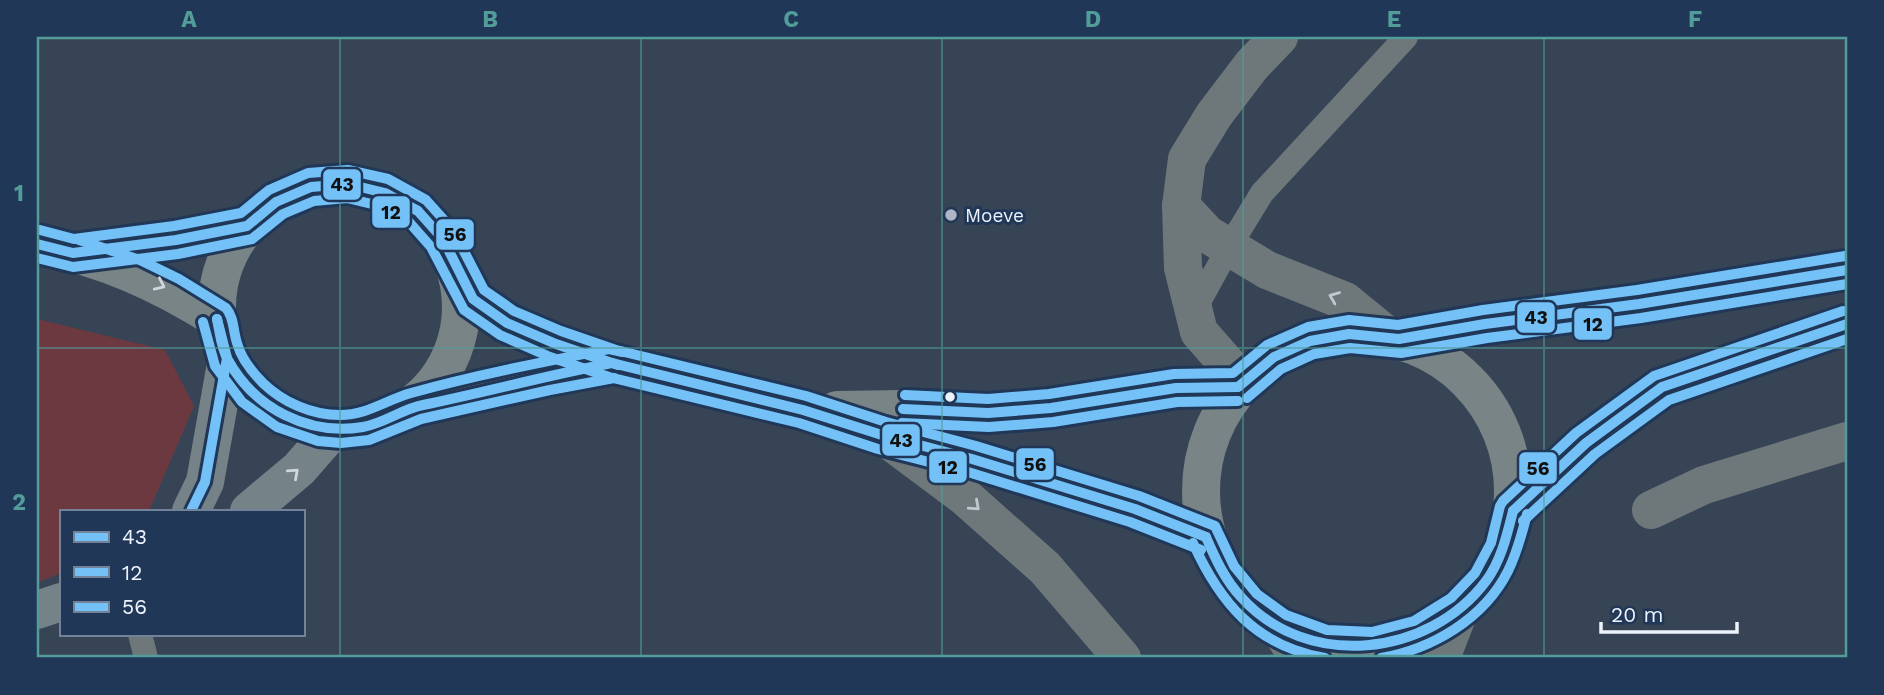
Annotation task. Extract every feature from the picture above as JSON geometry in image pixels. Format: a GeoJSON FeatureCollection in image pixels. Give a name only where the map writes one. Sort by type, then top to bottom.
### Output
{"type":"FeatureCollection","features":[{"type":"Feature","properties":{"kind":"main road"},"geometry":{"type":"LineString","coordinates":[[458,274],[463,311],[455,349],[436,383],[407,409],[385,421],[360,428],[334,429],[301,423],[270,409],[245,386],[227,358],[217,319],[218,285],[228,254],[247,226],[276,202],[311,187],[348,184],[385,192],[418,211],[443,239],[458,274],[473,299],[507,323],[556,344],[612,363],[803,410],[972,459],[1135,509],[1206,537]]}},
{"type":"Feature","properties":{"kind":"main road"},"geometry":{"type":"LineString","coordinates":[[73,253],[176,240],[247,226]]}},
{"type":"Feature","properties":{"kind":"main road"},"geometry":{"type":"LineString","coordinates":[[37,244],[134,273],[172,291],[217,319]]}},
{"type":"Feature","properties":{"kind":"main road"},"geometry":{"type":"LineString","coordinates":[[1394,338],[1440,358],[1474,386],[1499,424],[1512,466],[1513,512],[1504,548],[1486,581],[1460,609],[1420,634],[1373,646],[1289,643],[1247,604],[1222,573],[1206,537],[1199,485],[1210,433],[1241,385],[1273,357],[1310,341],[1349,334],[1394,338],[1639,304],[1847,270]]}},
{"type":"Feature","properties":{"kind":"main road"},"geometry":{"type":"LineString","coordinates":[[1513,512],[1586,443],[1662,387],[1847,324]]}},
{"type":"Feature","properties":{"kind":"main road"},"geometry":{"type":"LineString","coordinates":[[191,510],[205,482],[227,358]]}},
{"type":"Feature","properties":{"kind":"main road"},"geometry":{"type":"LineString","coordinates":[[407,409],[523,380],[612,363]]}},
{"type":"Feature","properties":{"kind":"main road"},"geometry":{"type":"LineString","coordinates":[[803,410],[901,409],[988,413],[1051,408],[1176,388],[1241,385]]}},
{"type":"Feature","properties":{"kind":"main road"},"geometry":{"type":"LineString","coordinates":[[250,510],[299,469],[334,429]]}},
{"type":"Feature","properties":{"kind":"main road"},"geometry":{"type":"LineString","coordinates":[[37,610],[60,602]]}},
{"type":"Feature","properties":{"kind":"street"},"geometry":{"type":"LineString","coordinates":[[1241,385],[1199,332],[1183,268],[1181,206],[1187,159],[1229,95],[1252,65],[1279,37]]}},
{"type":"Feature","properties":{"kind":"street"},"geometry":{"type":"LineString","coordinates":[[1181,206],[1207,234],[1267,271],[1345,301],[1394,338]]}},
{"type":"Feature","properties":{"kind":"street"},"geometry":{"type":"LineString","coordinates":[[882,435],[965,497],[1045,568],[1122,658]]}},
{"type":"Feature","properties":{"kind":"street"},"geometry":{"type":"LineString","coordinates":[[1651,510],[1704,485],[1847,442]]}},
{"type":"Feature","properties":{"kind":"street"},"geometry":{"type":"LineString","coordinates":[[1441,658],[1460,609]]}},
{"type":"Feature","properties":{"kind":"lane"},"geometry":{"type":"LineString","coordinates":[[1194,312],[1262,193],[1406,37]]}},
{"type":"Feature","properties":{"kind":"lane"},"geometry":{"type":"LineString","coordinates":[[140,636],[146,658]]}},
{"type":"Feature","properties":{"kind":"shaded area"},"geometry":{"type":"Polygon","coordinates":[[[37,319],[165,350],[194,406],[149,510],[60,510],[60,573],[37,583],[37,319]]]}},
{"type":"Feature","properties":{"kind":"transit line","name":"56"},"geometry":{"type":"LineString","coordinates":[[40,230],[74,239],[174,226],[241,213],[269,190],[308,173],[348,170],[388,179],[426,200],[453,230],[484,290],[514,311],[616,350],[806,396],[1139,496],[1215,526],[1234,566],[1257,594],[1286,615],[1327,630],[1372,632],[1414,621],[1451,598],[1475,573],[1491,543],[1503,501],[1576,433],[1654,376],[1843,311]]}},
{"type":"Feature","properties":{"kind":"transit line","name":"43"},"geometry":{"type":"LineString","coordinates":[[37,244],[73,253],[176,240],[247,226],[276,202],[311,187],[348,184],[385,193],[418,211],[443,239],[473,299],[507,323],[556,344],[612,363],[803,410],[972,459],[1135,509],[1206,537]]}},
{"type":"Feature","properties":{"kind":"transit line","name":"12"},"geometry":{"type":"LineString","coordinates":[[37,258],[73,267],[178,254],[252,239],[283,214],[314,201],[347,198],[380,206],[409,222],[431,247],[464,310],[500,335],[550,357],[609,377],[799,423],[878,449],[968,472],[1130,522],[1201,550]]}},
{"type":"Feature","properties":{"kind":"transit line","name":"56"},"geometry":{"type":"LineString","coordinates":[[79,240],[140,260],[179,279],[226,308],[239,349],[255,374],[279,396],[319,413],[359,413],[411,393],[485,375],[609,349],[623,352]]}},
{"type":"Feature","properties":{"kind":"transit line","name":"56"},"geometry":{"type":"LineString","coordinates":[[905,395],[988,399],[1049,394],[1174,374],[1233,373],[1267,345],[1308,327],[1349,320],[1398,325],[1845,256]]}},
{"type":"Feature","properties":{"kind":"transit line","name":"43"},"geometry":{"type":"LineString","coordinates":[[1238,387],[1274,357],[1310,341],[1349,334],[1399,339],[1847,270]]}},
{"type":"Feature","properties":{"kind":"transit line","name":"12"},"geometry":{"type":"LineString","coordinates":[[1247,398],[1281,369],[1314,354],[1350,348],[1401,353],[1487,338],[1641,318],[1847,284]]}},
{"type":"Feature","properties":{"kind":"transit line","name":"43"},"geometry":{"type":"LineString","coordinates":[[217,319],[226,355],[239,377],[253,392],[285,415],[323,427],[363,427],[423,405],[612,363],[618,365]]}},
{"type":"Feature","properties":{"kind":"transit line","name":"43"},"geometry":{"type":"LineString","coordinates":[[191,510],[205,482],[227,358],[217,319]]}},
{"type":"Feature","properties":{"kind":"transit line","name":"12"},"geometry":{"type":"LineString","coordinates":[[203,322],[215,366],[242,402],[277,427],[318,441],[341,443],[369,440],[421,419],[614,378]]}},
{"type":"Feature","properties":{"kind":"transit line","name":"43"},"geometry":{"type":"LineString","coordinates":[[1513,511],[1586,443],[1662,387],[1847,324]]}},
{"type":"Feature","properties":{"kind":"transit line","name":"12"},"geometry":{"type":"LineString","coordinates":[[1523,521],[1595,454],[1669,400],[1847,339]]}},
{"type":"Feature","properties":{"kind":"transit line","name":"43"},"geometry":{"type":"LineString","coordinates":[[903,409],[988,413],[1051,408],[1176,388],[1238,387]]}},
{"type":"Feature","properties":{"kind":"transit line","name":"12"},"geometry":{"type":"LineString","coordinates":[[902,423],[989,427],[1053,422],[1177,402],[1238,401]]}},
{"type":"Feature","properties":{"kind":"transit line","name":"43"},"geometry":{"type":"LineString","coordinates":[[1206,537],[1230,583],[1241,597],[1268,621],[1299,636],[1332,644],[1367,645],[1401,639],[1433,626],[1462,607],[1486,581],[1496,565],[1513,511]]}},
{"type":"Feature","properties":{"kind":"transit line","name":"12"},"geometry":{"type":"LineString","coordinates":[[1381,658],[1400,654],[1437,639],[1455,629],[1485,604],[1508,571],[1527,514]]}},
{"type":"Feature","properties":{"kind":"transit line","name":"12"},"geometry":{"type":"LineString","coordinates":[[1193,543],[1215,585],[1243,618],[1279,643],[1325,658]]}},
{"type":"Feature","properties":{"kind":"place","name":"Moeve"},"geometry":{"type":"Point","coordinates":[951,215]}}]}
